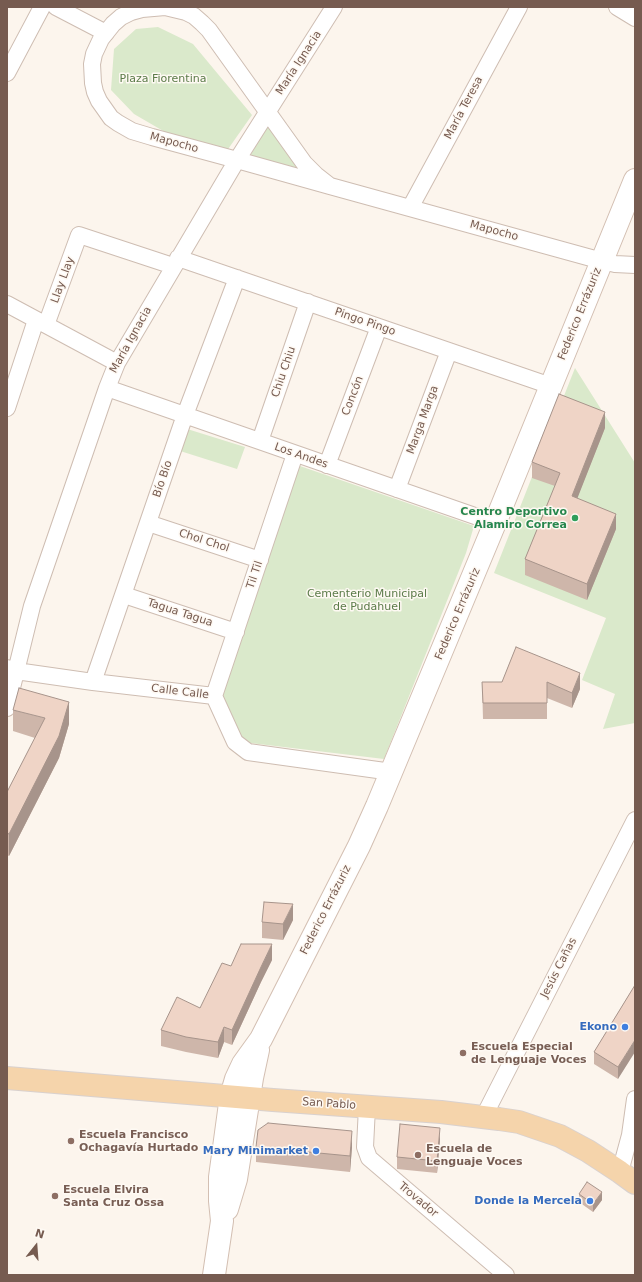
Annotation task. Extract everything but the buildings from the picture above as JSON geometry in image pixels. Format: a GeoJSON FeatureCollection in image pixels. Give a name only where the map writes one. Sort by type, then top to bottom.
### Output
{"type":"FeatureCollection","features":[{"type":"Feature","properties":{"kind":"main road","name":"San Pablo"},"geometry":{"type":"LineString","coordinates":[[7,1078],[484,1116],[519,1122],[560,1136],[588,1151],[628,1178]]}},
{"type":"Feature","properties":{"kind":"street"},"geometry":{"type":"LineString","coordinates":[[7,73],[42,7]]}},
{"type":"Feature","properties":{"kind":"street"},"geometry":{"type":"LineString","coordinates":[[56,7],[106,33]]}},
{"type":"Feature","properties":{"kind":"street","name":"Mapocho"},"geometry":{"type":"LineString","coordinates":[[330,186],[304,163],[209,30],[194,16],[178,8],[154,7],[131,12],[121,17],[106,33],[97,47],[94,54],[92,73],[93,83],[99,101],[111,118],[125,127],[144,134],[330,186],[602,261],[616,264],[635,265]]}},
{"type":"Feature","properties":{"kind":"street","name":"María Ignacia"},"geometry":{"type":"LineString","coordinates":[[7,708],[11,670],[106,388],[117,363],[237,160],[334,7]]}},
{"type":"Feature","properties":{"kind":"street","name":"María Teresa"},"geometry":{"type":"LineString","coordinates":[[410,208],[519,7]]}},
{"type":"Feature","properties":{"kind":"street"},"geometry":{"type":"LineString","coordinates":[[617,7],[635,18]]}},
{"type":"Feature","properties":{"kind":"street","name":"Federico Errázuriz"},"geometry":{"type":"LineString","coordinates":[[214,1275],[222,1221],[220,1177],[240,1097],[239,1070],[261,1039],[359,846],[392,772],[635,180]]}},
{"type":"Feature","properties":{"kind":"street","name":"Pingo Pingo"},"geometry":{"type":"LineString","coordinates":[[79,235],[237,278],[551,386]]}},
{"type":"Feature","properties":{"kind":"street","name":"Llay Llay"},"geometry":{"type":"LineString","coordinates":[[7,408],[41,322],[79,235]]}},
{"type":"Feature","properties":{"kind":"street","name":"Bío Bío"},"geometry":{"type":"LineString","coordinates":[[93,682],[185,415],[237,278]]}},
{"type":"Feature","properties":{"kind":"street","name":"Chiu Chiu"},"geometry":{"type":"LineString","coordinates":[[260,441],[308,302]]}},
{"type":"Feature","properties":{"kind":"street"},"geometry":{"type":"LineString","coordinates":[[7,304],[117,363]]}},
{"type":"Feature","properties":{"kind":"street","name":"Concón"},"geometry":{"type":"LineString","coordinates":[[327,465],[379,327]]}},
{"type":"Feature","properties":{"kind":"street","name":"Marga Marga"},"geometry":{"type":"LineString","coordinates":[[397,489],[449,351]]}},
{"type":"Feature","properties":{"kind":"street","name":"Los Andes"},"geometry":{"type":"LineString","coordinates":[[106,388],[495,524]]}},
{"type":"Feature","properties":{"kind":"street","name":"Til Til"},"geometry":{"type":"LineString","coordinates":[[214,696],[295,454]]}},
{"type":"Feature","properties":{"kind":"street","name":"Chol Chol"},"geometry":{"type":"LineString","coordinates":[[148,523],[260,560]]}},
{"type":"Feature","properties":{"kind":"street","name":"Tagua Tagua"},"geometry":{"type":"LineString","coordinates":[[124,595],[236,632]]}},
{"type":"Feature","properties":{"kind":"street","name":"Calle Calle"},"geometry":{"type":"LineString","coordinates":[[11,670],[93,682],[214,696],[235,742],[248,752],[392,772]]}},
{"type":"Feature","properties":{"kind":"street","name":"Jesús Cañas"},"geometry":{"type":"LineString","coordinates":[[484,1116],[635,820]]}},
{"type":"Feature","properties":{"kind":"street"},"geometry":{"type":"LineString","coordinates":[[628,1178],[635,1099]]}},
{"type":"Feature","properties":{"kind":"street","name":"Trovador"},"geometry":{"type":"LineString","coordinates":[[367,1107],[365,1147],[370,1158],[506,1275]]}},
{"type":"Feature","properties":{"kind":"green space","name":"Plaza Fiorentina"},"geometry":{"type":"Polygon","coordinates":[[[158,27],[193,44],[252,115],[226,152],[177,139],[134,114],[111,90],[114,49],[136,29],[158,27]]]}},
{"type":"Feature","properties":{"kind":"green space"},"geometry":{"type":"Polygon","coordinates":[[[269,123],[303,171],[250,156],[269,123]]]}},
{"type":"Feature","properties":{"kind":"green space","name":"Centro Deportivo Alamiro Correa"},"geometry":{"type":"Polygon","coordinates":[[[575,368],[635,463],[635,723],[603,729],[615,694],[582,680],[606,618],[494,573],[575,368]]]}},
{"type":"Feature","properties":{"kind":"green space"},"geometry":{"type":"Polygon","coordinates":[[[184,428],[245,447],[237,469],[177,450],[184,428]]]}},
{"type":"Feature","properties":{"kind":"green space","name":"Cementerio Municipal de Pudahuel"},"geometry":{"type":"Polygon","coordinates":[[[297,465],[474,526],[466,553],[384,759],[242,742],[218,700],[297,465]]]}},
{"type":"Feature","properties":{"kind":"place","name":"Centro Deportivo Alamiro Correa"},"geometry":{"type":"Point","coordinates":[575,518]}},
{"type":"Feature","properties":{"kind":"place","name":"Ekono"},"geometry":{"type":"Point","coordinates":[625,1027]}},
{"type":"Feature","properties":{"kind":"place","name":"Escuela Especial de Lenguaje Voces"},"geometry":{"type":"Point","coordinates":[463,1053]}},
{"type":"Feature","properties":{"kind":"place","name":"Escuela Francisco Ochagavía Hurtado"},"geometry":{"type":"Point","coordinates":[71,1141]}},
{"type":"Feature","properties":{"kind":"place","name":"Mary Minimarket"},"geometry":{"type":"Point","coordinates":[316,1151]}},
{"type":"Feature","properties":{"kind":"place","name":"Escuela de Lenguaje Voces"},"geometry":{"type":"Point","coordinates":[418,1155]}},
{"type":"Feature","properties":{"kind":"place","name":"Escuela Elvira Santa Cruz Ossa"},"geometry":{"type":"Point","coordinates":[55,1196]}},
{"type":"Feature","properties":{"kind":"place","name":"Donde la Mercela"},"geometry":{"type":"Point","coordinates":[590,1201]}}]}
